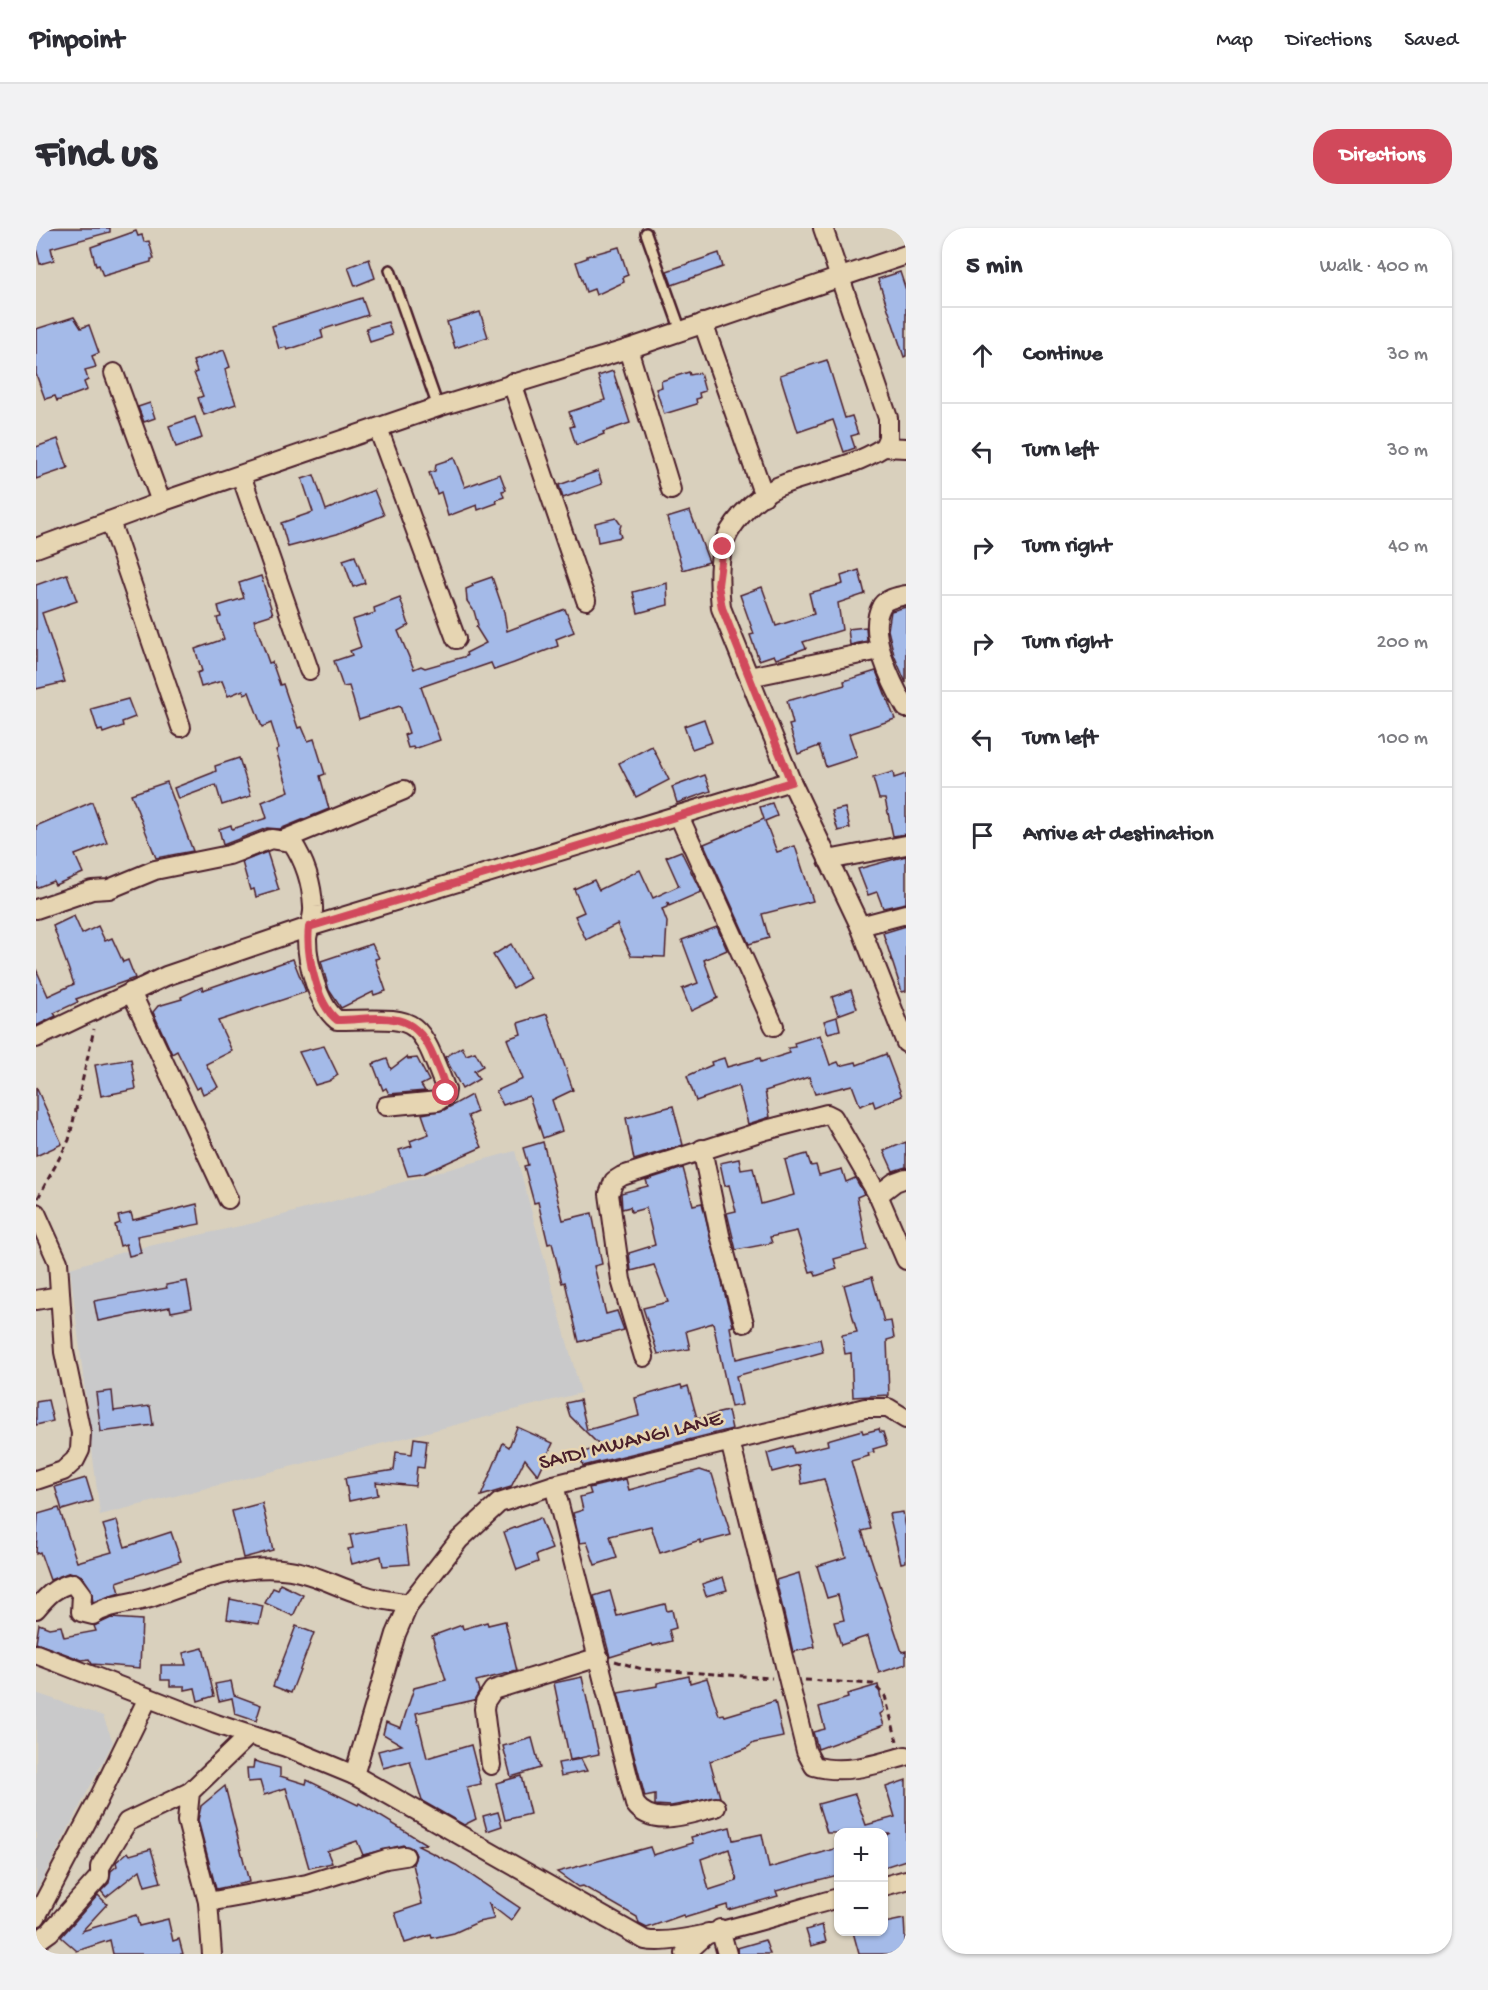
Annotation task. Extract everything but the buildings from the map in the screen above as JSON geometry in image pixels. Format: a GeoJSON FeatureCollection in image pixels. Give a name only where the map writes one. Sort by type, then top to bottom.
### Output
{"type":"FeatureCollection","features":[{"type":"Feature","properties":{"kind":"street"},"geometry":{"type":"LineString","coordinates":[[824,228],[888,418],[888,438],[884,447]]}},
{"type":"Feature","properties":{"kind":"street"},"geometry":{"type":"LineString","coordinates":[[36,548],[160,502],[438,407],[628,349],[906,255]]}},
{"type":"Feature","properties":{"kind":"street"},"geometry":{"type":"LineString","coordinates":[[702,323],[764,496]]}},
{"type":"Feature","properties":{"kind":"street"},"geometry":{"type":"LineString","coordinates":[[628,349],[671,490]]}},
{"type":"Feature","properties":{"kind":"street"},"geometry":{"type":"LineString","coordinates":[[114,373],[160,502]]}},
{"type":"Feature","properties":{"kind":"street"},"geometry":{"type":"LineString","coordinates":[[512,383],[586,600]]}},
{"type":"Feature","properties":{"kind":"street"},"geometry":{"type":"LineString","coordinates":[[378,428],[456,639]]}},
{"type":"Feature","properties":{"kind":"street"},"geometry":{"type":"LineString","coordinates":[[906,448],[884,447],[851,465],[776,488],[764,496],[738,522],[723,547],[718,585],[722,608],[791,782],[860,926],[906,1043]]}},
{"type":"Feature","properties":{"kind":"street"},"geometry":{"type":"LineString","coordinates":[[241,474],[309,670]]}},
{"type":"Feature","properties":{"kind":"street"},"geometry":{"type":"LineString","coordinates":[[110,521],[181,727]]}},
{"type":"Feature","properties":{"kind":"street"},"geometry":{"type":"LineString","coordinates":[[906,595],[893,598],[880,606],[876,625],[880,650],[885,657],[896,691],[906,708]]}},
{"type":"Feature","properties":{"kind":"street"},"geometry":{"type":"LineString","coordinates":[[749,677],[880,650]]}},
{"type":"Feature","properties":{"kind":"street"},"geometry":{"type":"LineString","coordinates":[[36,1038],[166,976],[309,927],[791,782]]}},
{"type":"Feature","properties":{"kind":"street"},"geometry":{"type":"LineString","coordinates":[[283,840],[404,790]]}},
{"type":"Feature","properties":{"kind":"street"},"geometry":{"type":"LineString","coordinates":[[679,816],[774,1026]]}},
{"type":"Feature","properties":{"kind":"street"},"geometry":{"type":"LineString","coordinates":[[36,909],[92,890],[109,889],[155,870],[229,855],[271,839],[292,842],[310,877],[314,911],[307,940],[312,970],[331,1015],[337,1020],[401,1020],[413,1024],[428,1043],[447,1090],[445,1096],[438,1101],[386,1106]]}},
{"type":"Feature","properties":{"kind":"street"},"geometry":{"type":"LineString","coordinates":[[828,860],[906,845]]}},
{"type":"Feature","properties":{"kind":"street"},"geometry":{"type":"LineString","coordinates":[[860,926],[906,914]]}},
{"type":"Feature","properties":{"kind":"street"},"geometry":{"type":"LineString","coordinates":[[131,992],[228,1199]]}},
{"type":"Feature","properties":{"kind":"street"},"geometry":{"type":"LineString","coordinates":[[644,1357],[621,1280],[609,1189],[622,1176],[702,1149],[827,1114],[833,1118],[878,1195],[906,1260]]}},
{"type":"Feature","properties":{"kind":"street"},"geometry":{"type":"LineString","coordinates":[[702,1149],[720,1235],[744,1323]]}},
{"type":"Feature","properties":{"kind":"street"},"geometry":{"type":"LineString","coordinates":[[878,1195],[895,1182],[906,1178]]}},
{"type":"Feature","properties":{"kind":"street"},"geometry":{"type":"LineString","coordinates":[[36,1213],[58,1262],[64,1352],[81,1433],[80,1450],[75,1460],[63,1471],[36,1480]]}},
{"type":"Feature","properties":{"kind":"street"},"geometry":{"type":"LineString","coordinates":[[36,1300],[60,1296]]}},
{"type":"Feature","properties":{"kind":"street","name":"SAIDI MWANGI LANE"},"geometry":{"type":"LineString","coordinates":[[354,1775],[396,1634],[409,1604],[459,1540],[480,1518],[499,1503],[554,1485],[865,1408],[888,1408],[906,1419]]}},
{"type":"Feature","properties":{"kind":"street"},"geometry":{"type":"LineString","coordinates":[[730,1441],[806,1751],[814,1766],[831,1771],[849,1770],[904,1756]]}},
{"type":"Feature","properties":{"kind":"street"},"geometry":{"type":"LineString","coordinates":[[554,1485],[635,1804],[642,1813],[656,1818],[716,1807]]}},
{"type":"Feature","properties":{"kind":"street"},"geometry":{"type":"LineString","coordinates":[[36,1609],[52,1589],[70,1583],[73,1583],[82,1595],[81,1612],[93,1615],[105,1606],[130,1604],[224,1573],[262,1568],[291,1570],[328,1580],[364,1595],[409,1604]]}},
{"type":"Feature","properties":{"kind":"street"},"geometry":{"type":"LineString","coordinates":[[36,1654],[354,1775],[645,1940],[666,1941],[715,1931],[834,1899]]}},
{"type":"Feature","properties":{"kind":"street"},"geometry":{"type":"LineString","coordinates":[[491,1765],[484,1702],[493,1689],[598,1656]]}},
{"type":"Feature","properties":{"kind":"street"},"geometry":{"type":"LineString","coordinates":[[36,1917],[93,1811],[147,1698]]}},
{"type":"Feature","properties":{"kind":"street"},"geometry":{"type":"LineString","coordinates":[[36,1942],[50,1932],[100,1876],[100,1867],[127,1822],[190,1792],[249,1735]]}},
{"type":"Feature","properties":{"kind":"street"},"geometry":{"type":"LineString","coordinates":[[190,1792],[187,1821],[208,1902],[212,1954]]}},
{"type":"Feature","properties":{"kind":"street"},"geometry":{"type":"LineString","coordinates":[[208,1902],[307,1884],[386,1858],[405,1856]]}},
{"type":"Feature","properties":{"kind":"street"},"geometry":{"type":"LineString","coordinates":[[888,1885],[906,1880]]}},
{"type":"Feature","properties":{"kind":"street"},"geometry":{"type":"LineString","coordinates":[[685,1954],[715,1931]]}},
{"type":"Feature","properties":{"kind":"street"},"geometry":{"type":"LineString","coordinates":[[715,1931],[727,1954]]}},
{"type":"Feature","properties":{"kind":"lane"},"geometry":{"type":"LineString","coordinates":[[646,233],[681,331]]}},
{"type":"Feature","properties":{"kind":"lane"},"geometry":{"type":"LineString","coordinates":[[390,270],[438,407]]}},
{"type":"Feature","properties":{"kind":"path"},"geometry":{"type":"LineString","coordinates":[[36,1202],[69,1140],[99,1007]]}},
{"type":"Feature","properties":{"kind":"path"},"geometry":{"type":"LineString","coordinates":[[598,1656],[642,1669],[873,1684],[885,1696],[904,1756]]}},
{"type":"Feature","properties":{"kind":"shaded area"},"geometry":{"type":"Polygon","coordinates":[[[515,1151],[581,1393],[100,1515],[70,1268],[126,1251],[254,1223],[515,1151]]]}},
{"type":"Feature","properties":{"kind":"shaded area"},"geometry":{"type":"Polygon","coordinates":[[[36,1693],[103,1716],[113,1742],[36,1892],[36,1693]]]}},
{"type":"Feature","properties":{"kind":"route"},"geometry":{"type":"LineString","coordinates":[[446,1093],[447,1090],[428,1043],[421,1031],[413,1024],[401,1020],[337,1020],[331,1015],[312,970],[307,940],[309,927],[791,782],[722,608],[718,585],[723,547]]}}]}
